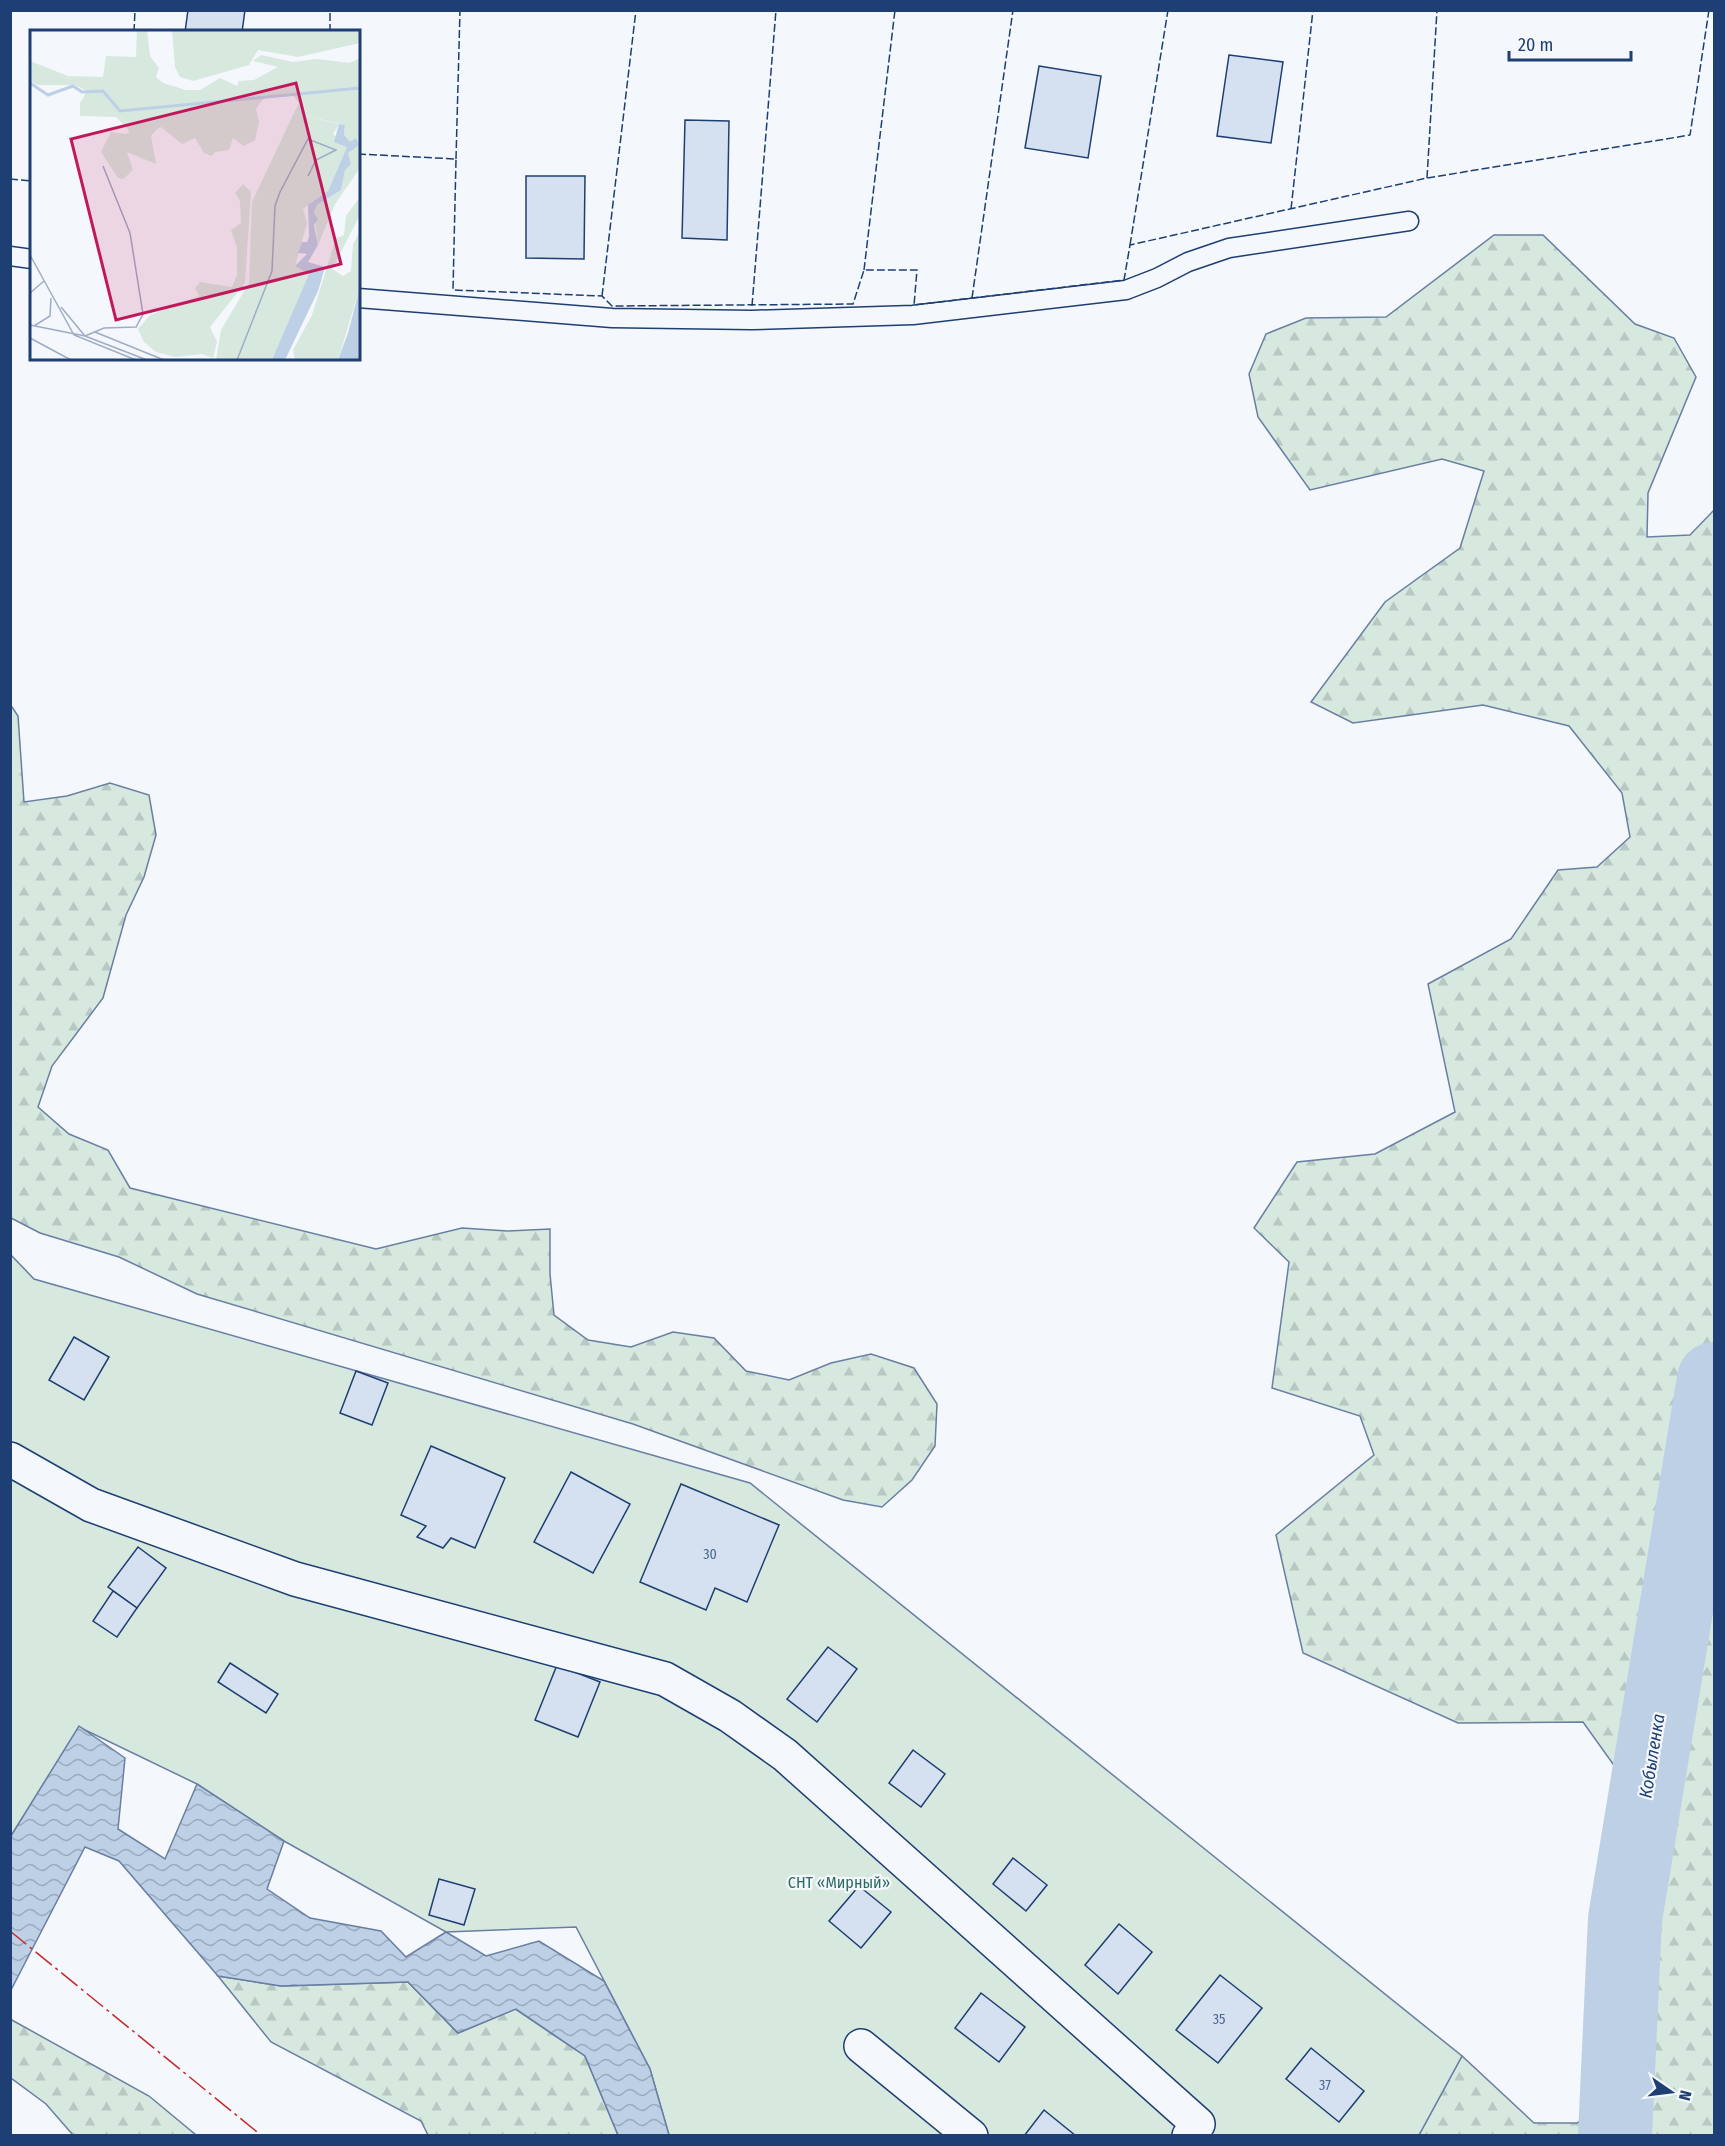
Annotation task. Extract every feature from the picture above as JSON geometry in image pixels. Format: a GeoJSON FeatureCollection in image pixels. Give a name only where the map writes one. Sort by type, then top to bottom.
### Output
{"type":"FeatureCollection","features":[{"type":"Feature","properties":{"kind":"street"},"geometry":{"type":"LineString","coordinates":[[10,1459],[91,1505],[284,1575],[665,1679],[730,1716],[785,1755],[1198,2124],[1189,2136]]}},
{"type":"Feature","properties":{"kind":"street"},"geometry":{"type":"LineString","coordinates":[[861,2046],[971,2136]]}},
{"type":"Feature","properties":{"kind":"lane"},"geometry":{"type":"LineString","coordinates":[[360,298],[612,318],[752,320],[913,315],[1126,290],[1157,278],[1188,261],[1229,248],[1409,221]]}},
{"type":"Feature","properties":{"kind":"lane"},"geometry":{"type":"LineString","coordinates":[[10,256],[30,260]]}},
{"type":"Feature","properties":{"kind":"green space"},"geometry":{"type":"Polygon","coordinates":[[[1494,235],[1543,235],[1635,324],[1674,338],[1696,377],[1648,493],[1647,537],[1690,535],[1714,510],[1714,2135],[1419,2135],[1462,2056],[1534,2123],[1577,2123],[1641,2075],[1656,1824],[1583,1722],[1458,1723],[1303,1653],[1276,1535],[1374,1455],[1360,1416],[1272,1388],[1289,1262],[1254,1228],[1297,1162],[1375,1154],[1455,1112],[1428,984],[1511,939],[1558,870],[1597,867],[1630,837],[1622,793],[1569,726],[1483,705],[1353,723],[1311,702],[1385,602],[1460,548],[1484,471],[1442,459],[1310,490],[1258,417],[1249,374],[1266,334],[1306,318],[1386,317],[1494,235]]]}},
{"type":"Feature","properties":{"kind":"green space"},"geometry":{"type":"Polygon","coordinates":[[[10,704],[18,716],[24,802],[67,796],[110,783],[149,795],[156,835],[144,877],[126,915],[103,998],[52,1066],[38,1107],[69,1134],[108,1150],[130,1188],[376,1249],[462,1228],[507,1231],[550,1229],[550,1274],[554,1315],[588,1340],[631,1347],[673,1332],[714,1338],[746,1371],[789,1380],[831,1363],[871,1354],[914,1368],[937,1404],[935,1446],[912,1480],[882,1507],[843,1500],[633,1424],[197,1294],[119,1257],[40,1233],[11,1218],[10,704]]]}},
{"type":"Feature","properties":{"kind":"green space","name":"СНТ «Мирный»"},"geometry":{"type":"Polygon","coordinates":[[[11,1255],[34,1279],[750,1483],[1462,2056],[1419,2135],[669,2135],[650,2069],[576,1927],[446,1932],[284,1841],[197,1784],[79,1727],[11,1836],[11,1255]]]}},
{"type":"Feature","properties":{"kind":"green space"},"geometry":{"type":"Polygon","coordinates":[[[218,1976],[281,1986],[408,1982],[458,2033],[515,2009],[585,2056],[618,2135],[428,2135],[421,2121],[271,2042],[218,1976]]]}},
{"type":"Feature","properties":{"kind":"green space"},"geometry":{"type":"Polygon","coordinates":[[[10,2019],[149,2096],[196,2135],[73,2135],[46,2104],[11,2078],[10,2019]]]}},
{"type":"Feature","properties":{"kind":"water"},"geometry":{"type":"Polygon","coordinates":[[[79,1726],[125,1758],[118,1829],[165,1859],[197,1784],[284,1841],[267,1889],[310,1918],[381,1931],[406,1957],[446,1932],[486,1956],[539,1941],[604,1981],[650,2069],[669,2135],[618,2135],[585,2056],[516,2009],[458,2033],[408,1982],[281,1986],[218,1976],[119,1861],[85,1847],[11,1990],[11,1836],[79,1726]]]}},
{"type":"Feature","properties":{"kind":"building"},"geometry":{"type":"Polygon","coordinates":[[[188,10],[245,10],[242,30],[185,30],[188,10]]]}},
{"type":"Feature","properties":{"kind":"building"},"geometry":{"type":"Polygon","coordinates":[[[1229,55],[1283,62],[1271,143],[1217,136],[1229,55]]]}},
{"type":"Feature","properties":{"kind":"building"},"geometry":{"type":"Polygon","coordinates":[[[1039,66],[1101,76],[1088,158],[1025,148],[1039,66]]]}},
{"type":"Feature","properties":{"kind":"building"},"geometry":{"type":"Polygon","coordinates":[[[685,120],[729,121],[727,240],[682,238],[685,120]]]}},
{"type":"Feature","properties":{"kind":"building"},"geometry":{"type":"Polygon","coordinates":[[[526,176],[585,176],[584,259],[526,258],[526,176]]]}},
{"type":"Feature","properties":{"kind":"building"},"geometry":{"type":"Polygon","coordinates":[[[74,1337],[109,1357],[84,1400],[49,1380],[74,1337]]]}},
{"type":"Feature","properties":{"kind":"building"},"geometry":{"type":"Polygon","coordinates":[[[356,1371],[388,1383],[372,1425],[340,1413],[356,1371]]]}},
{"type":"Feature","properties":{"kind":"building"},"geometry":{"type":"Polygon","coordinates":[[[431,1446],[505,1478],[475,1548],[451,1538],[443,1548],[417,1537],[426,1526],[401,1515],[431,1446]]]}},
{"type":"Feature","properties":{"kind":"building"},"geometry":{"type":"Polygon","coordinates":[[[571,1472],[630,1504],[593,1573],[534,1542],[571,1472]]]}},
{"type":"Feature","properties":{"kind":"building"},"geometry":{"type":"Polygon","coordinates":[[[681,1484],[779,1525],[747,1602],[715,1588],[706,1610],[640,1582],[681,1484]]]}},
{"type":"Feature","properties":{"kind":"building"},"geometry":{"type":"Polygon","coordinates":[[[138,1547],[166,1568],[137,1608],[108,1587],[138,1547]]]}},
{"type":"Feature","properties":{"kind":"building"},"geometry":{"type":"Polygon","coordinates":[[[113,1591],[137,1608],[117,1637],[93,1621],[113,1591]]]}},
{"type":"Feature","properties":{"kind":"building"},"geometry":{"type":"Polygon","coordinates":[[[828,1647],[857,1669],[817,1722],[787,1699],[828,1647]]]}},
{"type":"Feature","properties":{"kind":"building"},"geometry":{"type":"Polygon","coordinates":[[[230,1663],[278,1694],[266,1713],[218,1682],[230,1663]]]}},
{"type":"Feature","properties":{"kind":"building"},"geometry":{"type":"Polygon","coordinates":[[[557,1665],[600,1682],[578,1737],[535,1720],[557,1665]]]}},
{"type":"Feature","properties":{"kind":"building"},"geometry":{"type":"Polygon","coordinates":[[[913,1750],[945,1774],[921,1807],[889,1783],[913,1750]]]}},
{"type":"Feature","properties":{"kind":"building"},"geometry":{"type":"Polygon","coordinates":[[[1013,1858],[1047,1885],[1026,1911],[993,1884],[1013,1858]]]}},
{"type":"Feature","properties":{"kind":"building"},"geometry":{"type":"Polygon","coordinates":[[[439,1879],[475,1889],[464,1925],[429,1915],[439,1879]]]}},
{"type":"Feature","properties":{"kind":"building"},"geometry":{"type":"Polygon","coordinates":[[[859,1886],[891,1912],[861,1948],[829,1921],[859,1886]]]}},
{"type":"Feature","properties":{"kind":"building"},"geometry":{"type":"Polygon","coordinates":[[[1119,1924],[1152,1952],[1118,1994],[1085,1965],[1119,1924]]]}},
{"type":"Feature","properties":{"kind":"building"},"geometry":{"type":"Polygon","coordinates":[[[1220,1975],[1262,2008],[1218,2063],[1176,2030],[1220,1975]]]}},
{"type":"Feature","properties":{"kind":"building"},"geometry":{"type":"Polygon","coordinates":[[[981,1993],[1025,2027],[999,2062],[955,2028],[981,1993]]]}},
{"type":"Feature","properties":{"kind":"building"},"geometry":{"type":"Polygon","coordinates":[[[1311,2048],[1364,2091],[1339,2122],[1286,2079],[1311,2048]]]}},
{"type":"Feature","properties":{"kind":"building"},"geometry":{"type":"Polygon","coordinates":[[[1044,2110],[1076,2136],[1024,2136],[1044,2110]]]}},
{"type":"Feature","properties":{"kind":"waterway","name":"Кобыленка"},"geometry":{"type":"LineString","coordinates":[[1615,2136],[1625,1919],[1714,1379]]}},
{"type":"Feature","properties":{"kind":"fence"},"geometry":{"type":"LineString","coordinates":[[134,30],[135,10]]}},
{"type":"Feature","properties":{"kind":"fence"},"geometry":{"type":"LineString","coordinates":[[330,10],[330,30]]}},
{"type":"Feature","properties":{"kind":"fence"},"geometry":{"type":"LineString","coordinates":[[456,159],[460,10]]}},
{"type":"Feature","properties":{"kind":"fence"},"geometry":{"type":"LineString","coordinates":[[602,296],[636,10]]}},
{"type":"Feature","properties":{"kind":"fence"},"geometry":{"type":"LineString","coordinates":[[752,306],[776,10]]}},
{"type":"Feature","properties":{"kind":"fence"},"geometry":{"type":"LineString","coordinates":[[864,270],[895,10]]}},
{"type":"Feature","properties":{"kind":"fence"},"geometry":{"type":"LineString","coordinates":[[972,298],[1013,10]]}},
{"type":"Feature","properties":{"kind":"fence"},"geometry":{"type":"LineString","coordinates":[[1130,245],[1168,10]]}},
{"type":"Feature","properties":{"kind":"fence"},"geometry":{"type":"LineString","coordinates":[[1291,209],[1313,10]]}},
{"type":"Feature","properties":{"kind":"fence"},"geometry":{"type":"LineString","coordinates":[[1427,178],[1437,10]]}},
{"type":"Feature","properties":{"kind":"fence"},"geometry":{"type":"LineString","coordinates":[[360,154],[456,159],[453,290],[602,296],[612,306],[853,304],[864,270],[917,270],[914,305],[1124,280],[1130,245],[1427,178],[1690,135],[1709,10]]}},
{"type":"Feature","properties":{"kind":"fence"},"geometry":{"type":"LineString","coordinates":[[10,179],[30,181]]}},
{"type":"Feature","properties":{"kind":"power"},"geometry":{"type":"LineString","coordinates":[[10,1931],[262,2136]]}}]}
